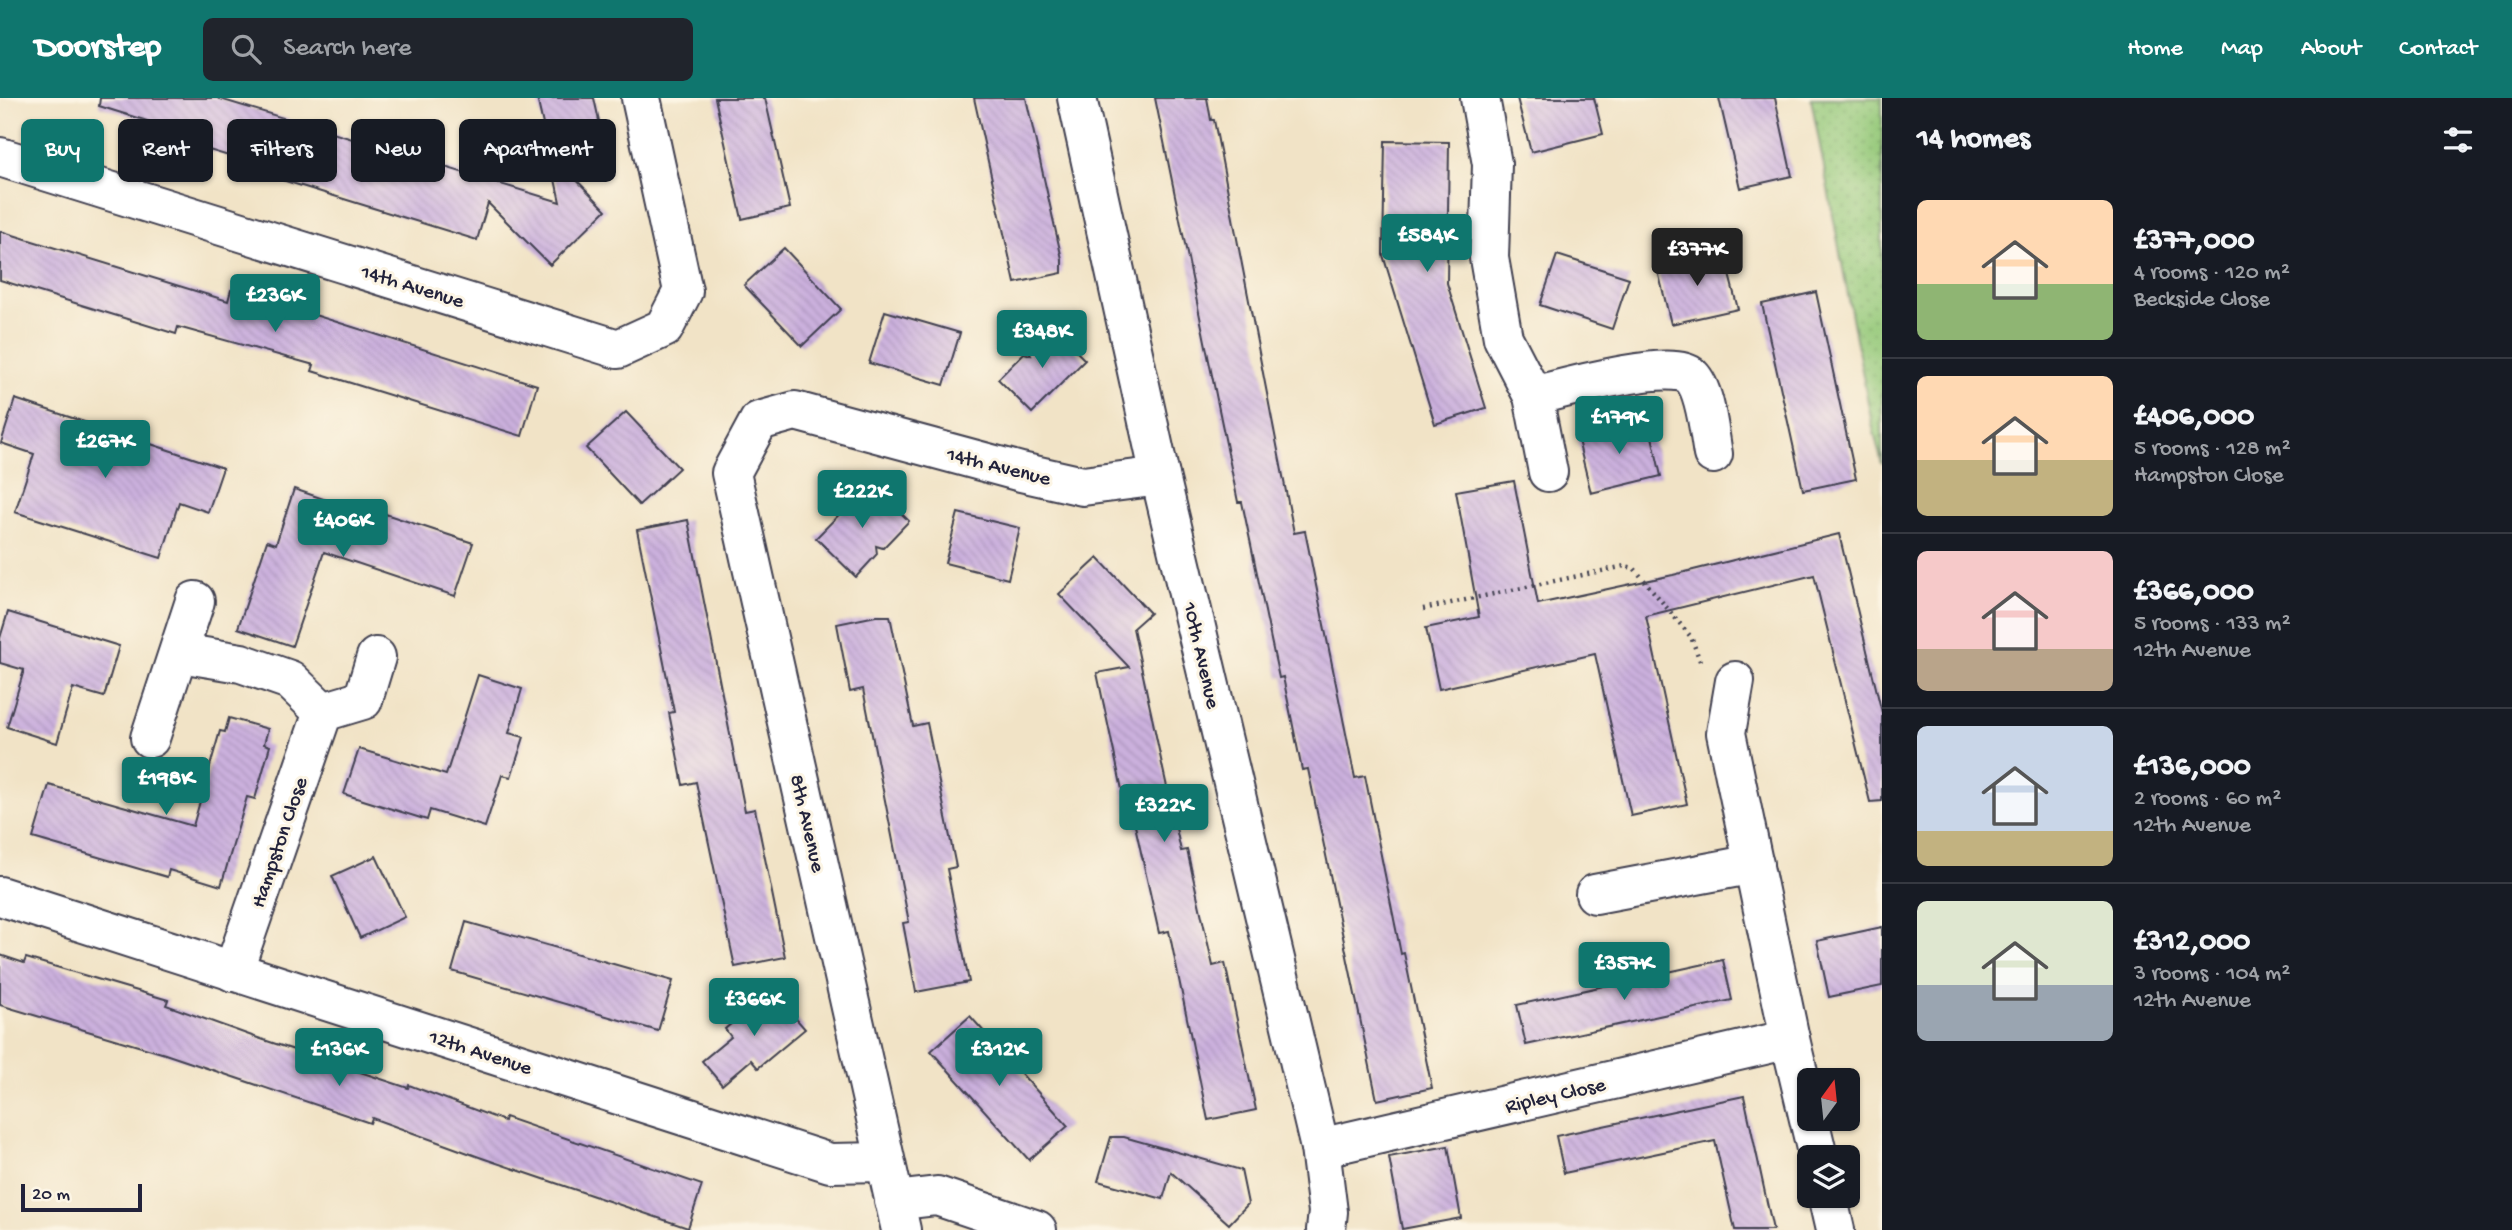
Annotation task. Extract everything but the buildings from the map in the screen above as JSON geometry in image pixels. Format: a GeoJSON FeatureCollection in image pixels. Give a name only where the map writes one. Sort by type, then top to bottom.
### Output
{"type":"FeatureCollection","features":[{"type":"Feature","properties":{"kind":"street","name":"14th Avenue"},"geometry":{"type":"LineString","coordinates":[[0,157],[618,349],[664,328],[683,291],[641,98]]}},
{"type":"Feature","properties":{"kind":"street","name":"10th Avenue"},"geometry":{"type":"LineString","coordinates":[[1077,98],[1160,476],[1320,1148],[1327,1221]]}},
{"type":"Feature","properties":{"kind":"street"},"geometry":{"type":"LineString","coordinates":[[1480,98],[1492,164],[1489,258],[1503,338],[1533,396],[1548,472]]}},
{"type":"Feature","properties":{"kind":"street"},"geometry":{"type":"LineString","coordinates":[[1533,396],[1627,375],[1665,369],[1678,370],[1690,374],[1698,386],[1713,454]]}},
{"type":"Feature","properties":{"kind":"street","name":"14th Avenue"},"geometry":{"type":"LineString","coordinates":[[759,421],[795,411],[1083,486],[1160,476]]}},
{"type":"Feature","properties":{"kind":"street","name":"8th Avenue"},"geometry":{"type":"LineString","coordinates":[[759,421],[731,472],[898,1216]]}},
{"type":"Feature","properties":{"kind":"street"},"geometry":{"type":"LineString","coordinates":[[150,738],[195,601]]}},
{"type":"Feature","properties":{"kind":"street"},"geometry":{"type":"LineString","coordinates":[[180,653],[241,663],[290,680],[323,712],[363,700],[376,657]]}},
{"type":"Feature","properties":{"kind":"street"},"geometry":{"type":"LineString","coordinates":[[1735,681],[1727,733],[1790,1039],[1815,1145]]}},
{"type":"Feature","properties":{"kind":"street","name":"Hampston Close"},"geometry":{"type":"LineString","coordinates":[[233,972],[323,712]]}},
{"type":"Feature","properties":{"kind":"street"},"geometry":{"type":"LineString","coordinates":[[1595,894],[1754,864]]}},
{"type":"Feature","properties":{"kind":"street","name":"12th Avenue"},"geometry":{"type":"LineString","coordinates":[[0,897],[830,1163],[884,1162]]}},
{"type":"Feature","properties":{"kind":"street","name":"Ripley Close"},"geometry":{"type":"LineString","coordinates":[[1320,1148],[1790,1039]]}},
{"type":"Feature","properties":{"kind":"street"},"geometry":{"type":"LineString","coordinates":[[898,1216],[937,1196],[1037,1230]]}},
{"type":"Feature","properties":{"kind":"street"},"geometry":{"type":"LineString","coordinates":[[1830,1208],[1835,1230]]}},
{"type":"Feature","properties":{"kind":"path"},"geometry":{"type":"LineString","coordinates":[[1423,609],[1625,566],[1634,568],[1691,637],[1699,660],[1735,681]]}},
{"type":"Feature","properties":{"kind":"green space"},"geometry":{"type":"Polygon","coordinates":[[[1811,98],[1882,98],[1882,464],[1872,424],[1811,98]]]}}]}
